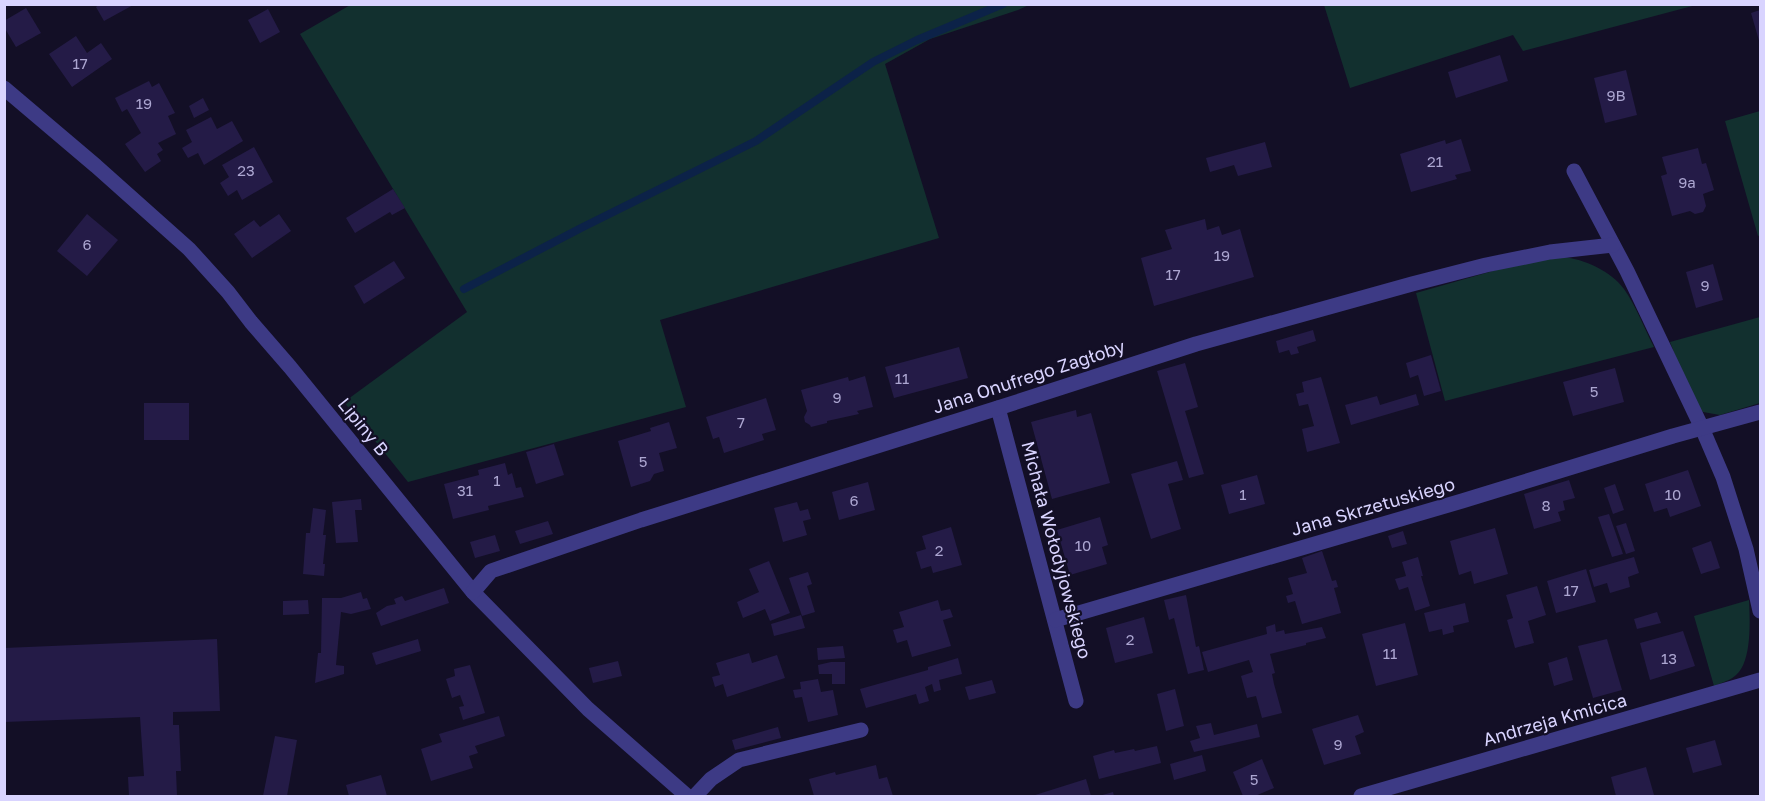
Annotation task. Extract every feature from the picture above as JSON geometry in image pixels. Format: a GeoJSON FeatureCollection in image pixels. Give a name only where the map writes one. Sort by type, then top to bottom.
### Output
{"type":"FeatureCollection","features":[{"type":"Feature","properties":{"kind":"street","name":"Lipiny B"},"geometry":{"type":"LineString","coordinates":[[4,88],[189,249],[228,292],[250,322],[290,367],[473,592],[588,709],[687,796]]}},
{"type":"Feature","properties":{"kind":"street"},"geometry":{"type":"LineString","coordinates":[[1574,171],[1702,428],[1723,477],[1746,549],[1761,611]]}},
{"type":"Feature","properties":{"kind":"street","name":"Jana Onufrego Zagłoby"},"geometry":{"type":"LineString","coordinates":[[473,592],[491,571],[652,517],[1196,344],[1412,284],[1550,252],[1613,246]]}},
{"type":"Feature","properties":{"kind":"street","name":"Michała Wołodyjowskiego"},"geometry":{"type":"LineString","coordinates":[[998,408],[1076,702]]}},
{"type":"Feature","properties":{"kind":"street","name":"Jana Skrzetuskiego"},"geometry":{"type":"LineString","coordinates":[[1055,620],[1761,412]]}},
{"type":"Feature","properties":{"kind":"street","name":"Andrzeja Kmicica"},"geometry":{"type":"LineString","coordinates":[[1361,796],[1761,680]]}},
{"type":"Feature","properties":{"kind":"street"},"geometry":{"type":"LineString","coordinates":[[695,796],[711,778],[739,760],[861,730]]}},
{"type":"Feature","properties":{"kind":"green space"},"geometry":{"type":"Polygon","coordinates":[[[352,4],[1029,5],[930,39],[885,64],[939,238],[660,320],[686,407],[408,482],[344,402],[467,312],[300,34],[352,4]]]}},
{"type":"Feature","properties":{"kind":"green space"},"geometry":{"type":"Polygon","coordinates":[[[1324,4],[1696,5],[1523,51],[1513,35],[1350,88],[1324,4]]]}},
{"type":"Feature","properties":{"kind":"green space"},"geometry":{"type":"Polygon","coordinates":[[[1760,111],[1760,235],[1758,236],[1725,121],[1760,111]]]}},
{"type":"Feature","properties":{"kind":"green space"},"geometry":{"type":"Polygon","coordinates":[[[1563,257],[1580,260],[1605,271],[1619,283],[1632,303],[1654,347],[1445,401],[1416,293],[1531,260],[1563,257]]]}},
{"type":"Feature","properties":{"kind":"green space"},"geometry":{"type":"Polygon","coordinates":[[[1760,317],[1760,403],[1720,415],[1703,412],[1691,397],[1670,342],[1760,317]]]}},
{"type":"Feature","properties":{"kind":"green space"},"geometry":{"type":"Polygon","coordinates":[[[1749,600],[1749,640],[1745,661],[1734,677],[1714,686],[1694,616],[1749,600]]]}},
{"type":"Feature","properties":{"kind":"building"},"geometry":{"type":"Polygon","coordinates":[[[100,4],[135,4],[104,21],[96,7],[100,4]]]}},
{"type":"Feature","properties":{"kind":"building"},"geometry":{"type":"Polygon","coordinates":[[[26,8],[41,33],[16,47],[4,27],[4,21],[26,8]]]}},
{"type":"Feature","properties":{"kind":"building"},"geometry":{"type":"Polygon","coordinates":[[[268,9],[280,32],[260,43],[248,20],[268,9]]]}},
{"type":"Feature","properties":{"kind":"building"},"geometry":{"type":"Polygon","coordinates":[[[1760,10],[1760,44],[1751,13],[1760,10]]]}},
{"type":"Feature","properties":{"kind":"building"},"geometry":{"type":"Polygon","coordinates":[[[76,36],[87,53],[101,43],[112,59],[72,87],[49,54],[76,36]]]}},
{"type":"Feature","properties":{"kind":"building"},"geometry":{"type":"Polygon","coordinates":[[[1500,55],[1508,81],[1456,98],[1448,72],[1500,55]]]}},
{"type":"Feature","properties":{"kind":"building"},"geometry":{"type":"Polygon","coordinates":[[[1626,70],[1637,115],[1605,123],[1594,78],[1626,70]]]}},
{"type":"Feature","properties":{"kind":"building"},"geometry":{"type":"Polygon","coordinates":[[[149,81],[152,87],[159,83],[175,113],[168,116],[176,134],[158,143],[163,150],[157,154],[161,161],[145,172],[125,144],[141,133],[127,109],[122,112],[115,98],[149,81]]]}},
{"type":"Feature","properties":{"kind":"building"},"geometry":{"type":"Polygon","coordinates":[[[203,98],[209,110],[194,118],[189,106],[203,98]]]}},
{"type":"Feature","properties":{"kind":"building"},"geometry":{"type":"Polygon","coordinates":[[[211,117],[217,129],[232,121],[243,141],[204,165],[198,153],[188,158],[182,148],[192,142],[186,130],[211,117]]]}},
{"type":"Feature","properties":{"kind":"building"},"geometry":{"type":"Polygon","coordinates":[[[1461,139],[1471,171],[1455,175],[1457,179],[1411,192],[1400,154],[1445,140],[1446,144],[1461,139]]]}},
{"type":"Feature","properties":{"kind":"building"},"geometry":{"type":"Polygon","coordinates":[[[1265,142],[1272,167],[1238,176],[1234,165],[1210,172],[1206,158],[1265,142]]]}},
{"type":"Feature","properties":{"kind":"building"},"geometry":{"type":"Polygon","coordinates":[[[254,147],[273,182],[242,200],[237,190],[228,196],[220,183],[229,177],[222,165],[254,147]]]}},
{"type":"Feature","properties":{"kind":"building"},"geometry":{"type":"Polygon","coordinates":[[[1698,148],[1702,164],[1706,163],[1714,190],[1703,194],[1706,206],[1703,212],[1695,214],[1690,211],[1672,216],[1661,176],[1667,174],[1662,157],[1698,148]]]}},
{"type":"Feature","properties":{"kind":"building"},"geometry":{"type":"Polygon","coordinates":[[[393,189],[405,208],[392,215],[390,212],[355,233],[346,218],[393,189]]]}},
{"type":"Feature","properties":{"kind":"building"},"geometry":{"type":"Polygon","coordinates":[[[87,214],[118,240],[87,276],[57,251],[87,214]]]}},
{"type":"Feature","properties":{"kind":"building"},"geometry":{"type":"Polygon","coordinates":[[[279,214],[291,231],[252,258],[234,234],[254,220],[260,227],[279,214]]]}},
{"type":"Feature","properties":{"kind":"building"},"geometry":{"type":"Polygon","coordinates":[[[1205,219],[1207,230],[1219,226],[1222,235],[1240,229],[1254,277],[1154,306],[1141,258],[1172,249],[1165,230],[1205,219]]]}},
{"type":"Feature","properties":{"kind":"building"},"geometry":{"type":"Polygon","coordinates":[[[394,261],[405,278],[364,304],[354,286],[394,261]]]}},
{"type":"Feature","properties":{"kind":"building"},"geometry":{"type":"Polygon","coordinates":[[[1713,264],[1723,300],[1696,308],[1686,272],[1713,264]]]}},
{"type":"Feature","properties":{"kind":"building"},"geometry":{"type":"Polygon","coordinates":[[[1313,330],[1316,341],[1297,347],[1299,353],[1291,355],[1289,350],[1279,353],[1276,341],[1313,330]]]}},
{"type":"Feature","properties":{"kind":"building"},"geometry":{"type":"Polygon","coordinates":[[[959,347],[968,378],[894,398],[885,367],[959,347]]]}},
{"type":"Feature","properties":{"kind":"building"},"geometry":{"type":"Polygon","coordinates":[[[1431,355],[1441,391],[1424,396],[1418,375],[1410,378],[1406,363],[1431,355]]]}},
{"type":"Feature","properties":{"kind":"building"},"geometry":{"type":"Polygon","coordinates":[[[1185,363],[1198,407],[1185,411],[1204,474],[1189,478],[1157,371],[1185,363]]]}},
{"type":"Feature","properties":{"kind":"building"},"geometry":{"type":"Polygon","coordinates":[[[1615,368],[1624,402],[1573,416],[1563,382],[1615,368]]]}},
{"type":"Feature","properties":{"kind":"building"},"geometry":{"type":"Polygon","coordinates":[[[865,376],[873,407],[857,411],[859,414],[811,427],[805,422],[804,417],[807,411],[801,390],[848,377],[849,381],[865,376]]]}},
{"type":"Feature","properties":{"kind":"building"},"geometry":{"type":"Polygon","coordinates":[[[1321,377],[1340,443],[1307,452],[1302,429],[1314,426],[1308,404],[1299,406],[1296,394],[1304,392],[1302,382],[1321,377]]]}},
{"type":"Feature","properties":{"kind":"building"},"geometry":{"type":"Polygon","coordinates":[[[1416,394],[1419,405],[1351,425],[1345,405],[1377,396],[1380,405],[1416,394]]]}},
{"type":"Feature","properties":{"kind":"building"},"geometry":{"type":"Polygon","coordinates":[[[766,398],[776,430],[762,434],[764,440],[724,453],[719,437],[713,439],[706,417],[766,398]]]}},
{"type":"Feature","properties":{"kind":"building"},"geometry":{"type":"Polygon","coordinates":[[[144,403],[189,403],[189,440],[144,440],[144,403]]]}},
{"type":"Feature","properties":{"kind":"building"},"geometry":{"type":"Polygon","coordinates":[[[1076,410],[1077,417],[1091,413],[1110,483],[1052,499],[1031,422],[1076,410]]]}},
{"type":"Feature","properties":{"kind":"building"},"geometry":{"type":"Polygon","coordinates":[[[669,422],[677,448],[659,453],[664,471],[654,474],[650,481],[631,487],[618,441],[651,431],[650,428],[669,422]]]}},
{"type":"Feature","properties":{"kind":"building"},"geometry":{"type":"Polygon","coordinates":[[[554,444],[564,475],[536,484],[526,452],[554,444]]]}},
{"type":"Feature","properties":{"kind":"building"},"geometry":{"type":"Polygon","coordinates":[[[1177,461],[1183,480],[1168,484],[1181,529],[1151,539],[1131,474],[1177,461]]]}},
{"type":"Feature","properties":{"kind":"building"},"geometry":{"type":"Polygon","coordinates":[[[505,463],[508,475],[512,473],[516,488],[521,487],[524,497],[488,506],[489,510],[453,519],[444,484],[479,475],[478,470],[505,463]]]}},
{"type":"Feature","properties":{"kind":"building"},"geometry":{"type":"Polygon","coordinates":[[[1688,470],[1701,506],[1670,517],[1667,508],[1654,512],[1645,484],[1688,470]]]}},
{"type":"Feature","properties":{"kind":"building"},"geometry":{"type":"Polygon","coordinates":[[[1257,475],[1265,504],[1229,514],[1221,485],[1257,475]]]}},
{"type":"Feature","properties":{"kind":"building"},"geometry":{"type":"Polygon","coordinates":[[[1569,480],[1575,498],[1563,501],[1565,510],[1558,512],[1561,521],[1534,529],[1524,494],[1569,480]]]}},
{"type":"Feature","properties":{"kind":"building"},"geometry":{"type":"Polygon","coordinates":[[[868,482],[875,510],[839,520],[832,492],[868,482]]]}},
{"type":"Feature","properties":{"kind":"building"},"geometry":{"type":"Polygon","coordinates":[[[1615,484],[1624,510],[1613,514],[1604,488],[1615,484]]]}},
{"type":"Feature","properties":{"kind":"building"},"geometry":{"type":"Polygon","coordinates":[[[361,499],[362,510],[355,510],[358,542],[336,543],[332,502],[361,499]]]}},
{"type":"Feature","properties":{"kind":"building"},"geometry":{"type":"Polygon","coordinates":[[[797,502],[800,511],[808,509],[811,519],[803,521],[807,535],[783,542],[774,508],[797,502]]]}},
{"type":"Feature","properties":{"kind":"building"},"geometry":{"type":"Polygon","coordinates":[[[313,508],[326,510],[323,535],[326,535],[324,576],[303,574],[306,533],[310,533],[313,508]]]}},
{"type":"Feature","properties":{"kind":"building"},"geometry":{"type":"Polygon","coordinates":[[[1609,514],[1623,554],[1612,557],[1598,517],[1609,514]]]}},
{"type":"Feature","properties":{"kind":"building"},"geometry":{"type":"Polygon","coordinates":[[[1100,517],[1108,545],[1102,547],[1107,564],[1070,575],[1057,530],[1100,517]]]}},
{"type":"Feature","properties":{"kind":"building"},"geometry":{"type":"Polygon","coordinates":[[[548,521],[553,534],[520,544],[515,531],[548,521]]]}},
{"type":"Feature","properties":{"kind":"building"},"geometry":{"type":"Polygon","coordinates":[[[1626,523],[1635,551],[1626,554],[1616,526],[1626,523]]]}},
{"type":"Feature","properties":{"kind":"building"},"geometry":{"type":"Polygon","coordinates":[[[951,527],[962,565],[933,573],[931,566],[921,569],[916,552],[926,549],[922,536],[951,527]]]}},
{"type":"Feature","properties":{"kind":"building"},"geometry":{"type":"Polygon","coordinates":[[[1495,528],[1508,574],[1474,584],[1471,571],[1459,575],[1450,541],[1495,528]]]}},
{"type":"Feature","properties":{"kind":"building"},"geometry":{"type":"Polygon","coordinates":[[[1403,531],[1407,544],[1392,548],[1388,536],[1403,531]]]}},
{"type":"Feature","properties":{"kind":"building"},"geometry":{"type":"Polygon","coordinates":[[[495,535],[500,551],[475,558],[470,542],[495,535]]]}},
{"type":"Feature","properties":{"kind":"building"},"geometry":{"type":"Polygon","coordinates":[[[1711,541],[1720,568],[1701,574],[1692,548],[1711,541]]]}},
{"type":"Feature","properties":{"kind":"building"},"geometry":{"type":"Polygon","coordinates":[[[1322,551],[1332,581],[1336,580],[1338,587],[1334,588],[1341,613],[1302,624],[1295,601],[1288,603],[1286,596],[1293,594],[1288,578],[1307,573],[1302,558],[1322,551]]]}},
{"type":"Feature","properties":{"kind":"building"},"geometry":{"type":"Polygon","coordinates":[[[1418,557],[1430,606],[1415,611],[1408,587],[1399,590],[1395,579],[1406,576],[1402,562],[1418,557]]]}},
{"type":"Feature","properties":{"kind":"building"},"geometry":{"type":"Polygon","coordinates":[[[1634,557],[1639,573],[1628,577],[1630,587],[1610,593],[1607,583],[1594,587],[1589,570],[1634,557]]]}},
{"type":"Feature","properties":{"kind":"building"},"geometry":{"type":"Polygon","coordinates":[[[769,561],[790,613],[770,621],[765,609],[743,618],[737,602],[759,592],[749,569],[769,561]]]}},
{"type":"Feature","properties":{"kind":"building"},"geometry":{"type":"Polygon","coordinates":[[[1586,569],[1596,602],[1556,613],[1547,581],[1586,569]]]}},
{"type":"Feature","properties":{"kind":"building"},"geometry":{"type":"Polygon","coordinates":[[[808,572],[812,584],[807,586],[815,612],[802,616],[789,578],[808,572]]]}},
{"type":"Feature","properties":{"kind":"building"},"geometry":{"type":"Polygon","coordinates":[[[1537,586],[1546,615],[1528,621],[1534,643],[1515,648],[1507,620],[1513,618],[1506,595],[1537,586]]]}},
{"type":"Feature","properties":{"kind":"building"},"geometry":{"type":"Polygon","coordinates":[[[444,588],[449,603],[381,626],[376,613],[387,606],[396,604],[394,599],[402,596],[405,601],[444,588]]]}},
{"type":"Feature","properties":{"kind":"building"},"geometry":{"type":"Polygon","coordinates":[[[361,592],[363,599],[367,598],[371,609],[351,614],[341,612],[336,665],[344,666],[344,674],[315,683],[318,653],[321,653],[322,598],[341,598],[361,592]]]}},
{"type":"Feature","properties":{"kind":"building"},"geometry":{"type":"Polygon","coordinates":[[[1186,595],[1196,647],[1199,646],[1204,670],[1188,674],[1174,618],[1169,620],[1164,600],[1186,595]]]}},
{"type":"Feature","properties":{"kind":"building"},"geometry":{"type":"Polygon","coordinates":[[[308,600],[309,614],[283,615],[283,601],[308,600]]]}},
{"type":"Feature","properties":{"kind":"building"},"geometry":{"type":"Polygon","coordinates":[[[938,600],[941,611],[950,609],[953,617],[943,620],[951,646],[912,657],[907,640],[897,643],[893,630],[904,627],[899,612],[938,600]]]}},
{"type":"Feature","properties":{"kind":"building"},"geometry":{"type":"Polygon","coordinates":[[[1465,603],[1469,622],[1453,626],[1454,632],[1443,635],[1442,629],[1429,632],[1424,613],[1465,603]]]}},
{"type":"Feature","properties":{"kind":"building"},"geometry":{"type":"Polygon","coordinates":[[[1657,612],[1661,623],[1637,629],[1634,619],[1657,612]]]}},
{"type":"Feature","properties":{"kind":"building"},"geometry":{"type":"Polygon","coordinates":[[[801,615],[805,628],[774,636],[771,624],[801,615]]]}},
{"type":"Feature","properties":{"kind":"building"},"geometry":{"type":"Polygon","coordinates":[[[1144,617],[1153,653],[1115,663],[1106,628],[1144,617]]]}},
{"type":"Feature","properties":{"kind":"building"},"geometry":{"type":"Polygon","coordinates":[[[1405,623],[1418,675],[1376,686],[1362,634],[1405,623]]]}},
{"type":"Feature","properties":{"kind":"building"},"geometry":{"type":"Polygon","coordinates":[[[1275,624],[1276,632],[1284,630],[1285,634],[1322,627],[1326,638],[1270,654],[1275,673],[1272,674],[1274,684],[1282,713],[1262,718],[1256,696],[1247,698],[1241,676],[1253,672],[1249,660],[1208,672],[1202,652],[1267,634],[1266,627],[1275,624]]]}},
{"type":"Feature","properties":{"kind":"building"},"geometry":{"type":"Polygon","coordinates":[[[1683,631],[1695,666],[1650,680],[1640,643],[1683,631]]]}},
{"type":"Feature","properties":{"kind":"building"},"geometry":{"type":"Polygon","coordinates":[[[217,639],[220,711],[173,712],[173,725],[179,725],[181,771],[176,771],[177,796],[129,796],[128,777],[144,776],[140,717],[4,722],[4,648],[217,639]]]}},
{"type":"Feature","properties":{"kind":"building"},"geometry":{"type":"Polygon","coordinates":[[[418,639],[421,651],[376,665],[372,653],[418,639]]]}},
{"type":"Feature","properties":{"kind":"building"},"geometry":{"type":"Polygon","coordinates":[[[1607,639],[1622,690],[1593,698],[1578,646],[1607,639]]]}},
{"type":"Feature","properties":{"kind":"building"},"geometry":{"type":"Polygon","coordinates":[[[843,646],[845,658],[818,660],[817,648],[843,646]]]}},
{"type":"Feature","properties":{"kind":"building"},"geometry":{"type":"Polygon","coordinates":[[[749,653],[752,663],[777,655],[785,678],[727,697],[723,684],[715,687],[712,677],[720,675],[716,663],[749,653]]]}},
{"type":"Feature","properties":{"kind":"building"},"geometry":{"type":"Polygon","coordinates":[[[1567,657],[1573,680],[1554,686],[1548,663],[1567,657]]]}},
{"type":"Feature","properties":{"kind":"building"},"geometry":{"type":"Polygon","coordinates":[[[958,658],[962,674],[939,680],[941,690],[934,692],[932,684],[925,687],[929,701],[919,704],[916,694],[866,708],[860,689],[928,670],[928,667],[958,658]]]}},
{"type":"Feature","properties":{"kind":"building"},"geometry":{"type":"Polygon","coordinates":[[[618,661],[622,676],[593,683],[589,668],[618,661]]]}},
{"type":"Feature","properties":{"kind":"building"},"geometry":{"type":"Polygon","coordinates":[[[845,662],[845,684],[832,684],[832,674],[819,674],[818,665],[845,662]]]}},
{"type":"Feature","properties":{"kind":"building"},"geometry":{"type":"Polygon","coordinates":[[[470,665],[485,713],[463,720],[459,707],[464,706],[460,695],[452,698],[446,679],[455,676],[454,669],[470,665]]]}},
{"type":"Feature","properties":{"kind":"building"},"geometry":{"type":"Polygon","coordinates":[[[818,679],[821,692],[833,690],[838,715],[808,722],[802,697],[795,698],[793,690],[801,689],[800,682],[818,679]]]}},
{"type":"Feature","properties":{"kind":"building"},"geometry":{"type":"Polygon","coordinates":[[[992,680],[996,693],[969,700],[965,687],[992,680]]]}},
{"type":"Feature","properties":{"kind":"building"},"geometry":{"type":"Polygon","coordinates":[[[1175,689],[1184,726],[1166,731],[1157,694],[1175,689]]]}},
{"type":"Feature","properties":{"kind":"building"},"geometry":{"type":"Polygon","coordinates":[[[1358,715],[1364,732],[1355,736],[1361,754],[1324,765],[1312,729],[1358,715]]]}},
{"type":"Feature","properties":{"kind":"building"},"geometry":{"type":"Polygon","coordinates":[[[499,716],[505,736],[475,746],[478,753],[469,756],[473,768],[431,781],[421,749],[442,742],[439,734],[499,716]]]}},
{"type":"Feature","properties":{"kind":"building"},"geometry":{"type":"Polygon","coordinates":[[[1211,723],[1214,735],[1257,724],[1260,737],[1194,752],[1190,741],[1200,738],[1196,726],[1211,723]]]}},
{"type":"Feature","properties":{"kind":"building"},"geometry":{"type":"Polygon","coordinates":[[[778,727],[781,738],[735,750],[732,740],[778,727]]]}},
{"type":"Feature","properties":{"kind":"building"},"geometry":{"type":"Polygon","coordinates":[[[275,736],[297,740],[287,796],[263,796],[275,736]]]}},
{"type":"Feature","properties":{"kind":"building"},"geometry":{"type":"Polygon","coordinates":[[[1715,740],[1722,765],[1693,773],[1686,748],[1715,740]]]}},
{"type":"Feature","properties":{"kind":"building"},"geometry":{"type":"Polygon","coordinates":[[[1157,746],[1161,763],[1099,779],[1093,756],[1114,750],[1115,753],[1157,746]]]}},
{"type":"Feature","properties":{"kind":"building"},"geometry":{"type":"Polygon","coordinates":[[[1202,755],[1206,771],[1174,780],[1170,764],[1202,755]]]}},
{"type":"Feature","properties":{"kind":"building"},"geometry":{"type":"Polygon","coordinates":[[[1262,759],[1274,788],[1255,796],[1243,796],[1233,772],[1262,759]]]}},
{"type":"Feature","properties":{"kind":"building"},"geometry":{"type":"Polygon","coordinates":[[[876,765],[879,779],[887,777],[893,796],[814,796],[809,779],[876,765]]]}},
{"type":"Feature","properties":{"kind":"building"},"geometry":{"type":"Polygon","coordinates":[[[1646,767],[1654,795],[1616,796],[1611,777],[1646,767]]]}},
{"type":"Feature","properties":{"kind":"building"},"geometry":{"type":"Polygon","coordinates":[[[381,775],[387,796],[349,796],[346,785],[381,775]]]}},
{"type":"Feature","properties":{"kind":"building"},"geometry":{"type":"Polygon","coordinates":[[[1086,779],[1091,796],[1032,796],[1086,779]]]}},
{"type":"Feature","properties":{"kind":"building"},"geometry":{"type":"Polygon","coordinates":[[[1113,792],[1114,796],[1099,796],[1113,792]]]}},
{"type":"Feature","properties":{"kind":"waterway"},"geometry":{"type":"LineString","coordinates":[[464,289],[756,141],[873,62],[917,40],[1003,4]]}}]}
